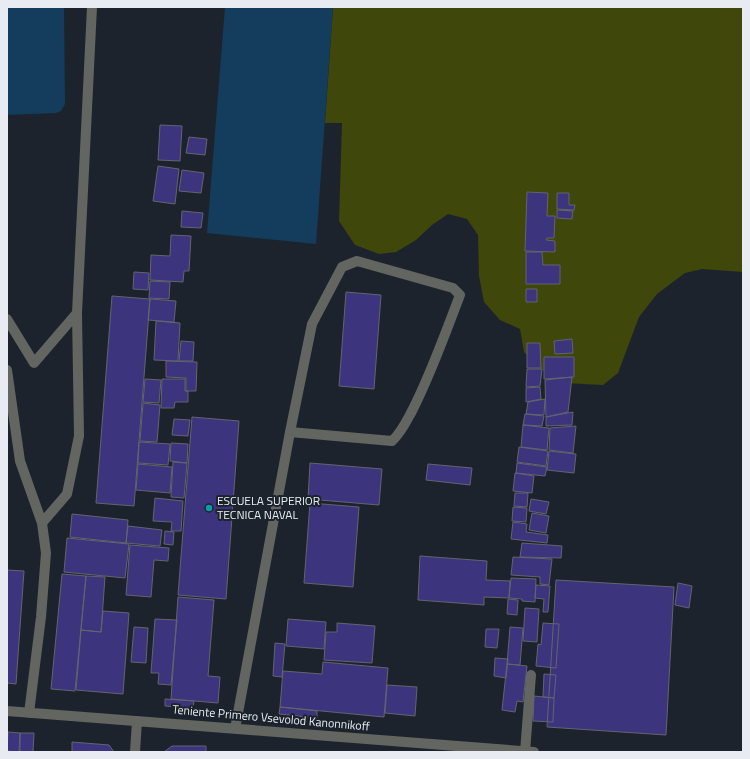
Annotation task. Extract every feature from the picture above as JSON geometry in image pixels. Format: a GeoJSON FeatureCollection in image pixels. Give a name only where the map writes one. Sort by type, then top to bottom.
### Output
{"type":"FeatureCollection","features":[{"type":"Feature","properties":{"kind":"street"},"geometry":{"type":"LineString","coordinates":[[42,523],[67,494],[79,436],[77,313],[92,7]]}},
{"type":"Feature","properties":{"kind":"street"},"geometry":{"type":"LineString","coordinates":[[235,729],[290,432],[312,324],[342,267],[357,261],[453,288],[460,295],[420,395],[399,436],[392,441],[290,432]]}},
{"type":"Feature","properties":{"kind":"street"},"geometry":{"type":"LineString","coordinates":[[7,319],[34,363],[77,313]]}},
{"type":"Feature","properties":{"kind":"street"},"geometry":{"type":"LineString","coordinates":[[7,370],[20,461],[42,523],[46,553],[41,617],[29,713]]}},
{"type":"Feature","properties":{"kind":"street"},"geometry":{"type":"LineString","coordinates":[[528,752],[531,675]]}},
{"type":"Feature","properties":{"kind":"street","name":"Teniente Primero Vsevolod Kanonnikoff"},"geometry":{"type":"LineString","coordinates":[[7,711],[528,752]]}},
{"type":"Feature","properties":{"kind":"street"},"geometry":{"type":"LineString","coordinates":[[135,752],[136,721]]}},
{"type":"Feature","properties":{"kind":"green space"},"geometry":{"type":"Polygon","coordinates":[[[333,7],[743,7],[743,272],[702,269],[685,273],[657,294],[639,317],[618,373],[603,385],[565,383],[541,369],[524,352],[520,329],[500,320],[484,302],[479,276],[478,235],[467,219],[448,214],[432,225],[416,240],[396,252],[379,254],[355,245],[339,221],[342,123],[325,123],[333,7]]]}},
{"type":"Feature","properties":{"kind":"water"},"geometry":{"type":"Polygon","coordinates":[[[7,7],[64,7],[65,104],[61,111],[56,113],[7,115],[7,7]]]}},
{"type":"Feature","properties":{"kind":"water"},"geometry":{"type":"Polygon","coordinates":[[[225,7],[333,7],[316,244],[207,233],[225,7]]]}},
{"type":"Feature","properties":{"kind":"building"},"geometry":{"type":"Polygon","coordinates":[[[160,125],[182,126],[180,161],[158,160],[160,125]]]}},
{"type":"Feature","properties":{"kind":"building"},"geometry":{"type":"Polygon","coordinates":[[[189,137],[207,139],[205,155],[186,153],[189,137]]]}},
{"type":"Feature","properties":{"kind":"building"},"geometry":{"type":"Polygon","coordinates":[[[158,166],[179,169],[175,204],[153,201],[158,166]]]}},
{"type":"Feature","properties":{"kind":"building"},"geometry":{"type":"Polygon","coordinates":[[[182,170],[204,173],[201,193],[179,191],[182,170]]]}},
{"type":"Feature","properties":{"kind":"building"},"geometry":{"type":"Polygon","coordinates":[[[527,192],[548,193],[547,216],[555,216],[554,238],[547,238],[546,240],[555,241],[555,252],[525,251],[527,192]]]}},
{"type":"Feature","properties":{"kind":"building"},"geometry":{"type":"Polygon","coordinates":[[[557,193],[569,193],[569,205],[575,205],[574,210],[557,209],[557,193]]]}},
{"type":"Feature","properties":{"kind":"building"},"geometry":{"type":"Polygon","coordinates":[[[557,210],[573,211],[572,219],[557,218],[557,210]]]}},
{"type":"Feature","properties":{"kind":"building"},"geometry":{"type":"Polygon","coordinates":[[[182,211],[203,213],[201,228],[181,227],[182,211]]]}},
{"type":"Feature","properties":{"kind":"building"},"geometry":{"type":"Polygon","coordinates":[[[171,235],[191,236],[189,271],[184,271],[183,282],[150,280],[151,255],[170,256],[171,235]]]}},
{"type":"Feature","properties":{"kind":"building"},"geometry":{"type":"Polygon","coordinates":[[[526,252],[542,252],[543,265],[560,265],[560,284],[526,284],[526,252]]]}},
{"type":"Feature","properties":{"kind":"building"},"geometry":{"type":"Polygon","coordinates":[[[134,272],[149,273],[148,290],[133,289],[134,272]]]}},
{"type":"Feature","properties":{"kind":"building"},"geometry":{"type":"Polygon","coordinates":[[[150,281],[170,282],[169,299],[149,298],[150,281]]]}},
{"type":"Feature","properties":{"kind":"building"},"geometry":{"type":"Polygon","coordinates":[[[526,289],[537,289],[537,302],[526,302],[526,289]]]}},
{"type":"Feature","properties":{"kind":"building"},"geometry":{"type":"Polygon","coordinates":[[[346,292],[381,295],[374,389],[339,386],[346,292]]]}},
{"type":"Feature","properties":{"kind":"building"},"geometry":{"type":"Polygon","coordinates":[[[112,296],[150,299],[134,506],[96,503],[112,296]]]}},
{"type":"Feature","properties":{"kind":"building"},"geometry":{"type":"Polygon","coordinates":[[[150,299],[176,301],[174,322],[148,320],[150,299]]]}},
{"type":"Feature","properties":{"kind":"building"},"geometry":{"type":"Polygon","coordinates":[[[156,321],[180,323],[178,361],[154,360],[156,321]]]}},
{"type":"Feature","properties":{"kind":"building"},"geometry":{"type":"Polygon","coordinates":[[[572,339],[573,353],[555,354],[554,341],[572,339]]]}},
{"type":"Feature","properties":{"kind":"building"},"geometry":{"type":"Polygon","coordinates":[[[181,341],[194,342],[193,361],[179,361],[181,341]]]}},
{"type":"Feature","properties":{"kind":"building"},"geometry":{"type":"Polygon","coordinates":[[[527,343],[540,343],[541,368],[527,368],[527,343]]]}},
{"type":"Feature","properties":{"kind":"building"},"geometry":{"type":"Polygon","coordinates":[[[544,357],[574,357],[574,377],[544,379],[544,357]]]}},
{"type":"Feature","properties":{"kind":"building"},"geometry":{"type":"Polygon","coordinates":[[[166,361],[197,362],[196,391],[186,391],[186,378],[166,377],[166,361]]]}},
{"type":"Feature","properties":{"kind":"building"},"geometry":{"type":"Polygon","coordinates":[[[527,369],[542,369],[540,386],[526,387],[527,369]]]}},
{"type":"Feature","properties":{"kind":"building"},"geometry":{"type":"Polygon","coordinates":[[[572,377],[568,412],[546,417],[545,380],[572,377]]]}},
{"type":"Feature","properties":{"kind":"building"},"geometry":{"type":"Polygon","coordinates":[[[145,379],[161,380],[159,403],[143,402],[145,379]]]}},
{"type":"Feature","properties":{"kind":"building"},"geometry":{"type":"Polygon","coordinates":[[[162,379],[185,379],[185,391],[188,391],[188,402],[175,402],[174,408],[161,408],[162,379]]]}},
{"type":"Feature","properties":{"kind":"building"},"geometry":{"type":"Polygon","coordinates":[[[540,387],[541,399],[526,402],[526,388],[540,387]]]}},
{"type":"Feature","properties":{"kind":"building"},"geometry":{"type":"Polygon","coordinates":[[[545,399],[544,415],[526,414],[528,402],[545,399]]]}},
{"type":"Feature","properties":{"kind":"building"},"geometry":{"type":"Polygon","coordinates":[[[143,403],[160,405],[157,442],[140,441],[143,403]]]}},
{"type":"Feature","properties":{"kind":"building"},"geometry":{"type":"Polygon","coordinates":[[[573,412],[572,425],[546,426],[546,417],[573,412]]]}},
{"type":"Feature","properties":{"kind":"building"},"geometry":{"type":"Polygon","coordinates":[[[525,414],[544,416],[542,426],[523,425],[525,414]]]}},
{"type":"Feature","properties":{"kind":"building","name":"ESCUELA SUPERIOR TECNICA NAVAL"},"geometry":{"type":"Polygon","coordinates":[[[192,417],[239,421],[226,599],[178,595],[192,417]]]}},
{"type":"Feature","properties":{"kind":"building"},"geometry":{"type":"Polygon","coordinates":[[[174,419],[190,420],[188,436],[172,435],[174,419]]]}},
{"type":"Feature","properties":{"kind":"building"},"geometry":{"type":"Polygon","coordinates":[[[523,425],[549,428],[547,450],[521,447],[523,425]]]}},
{"type":"Feature","properties":{"kind":"building"},"geometry":{"type":"Polygon","coordinates":[[[576,426],[573,453],[549,450],[550,428],[576,426]]]}},
{"type":"Feature","properties":{"kind":"building"},"geometry":{"type":"Polygon","coordinates":[[[139,442],[170,444],[168,465],[138,463],[139,442]]]}},
{"type":"Feature","properties":{"kind":"building"},"geometry":{"type":"Polygon","coordinates":[[[171,443],[188,444],[187,463],[170,461],[171,443]]]}},
{"type":"Feature","properties":{"kind":"building"},"geometry":{"type":"Polygon","coordinates":[[[519,447],[548,451],[546,466],[517,462],[519,447]]]}},
{"type":"Feature","properties":{"kind":"building"},"geometry":{"type":"Polygon","coordinates":[[[549,451],[576,454],[574,473],[547,470],[549,451]]]}},
{"type":"Feature","properties":{"kind":"building"},"geometry":{"type":"Polygon","coordinates":[[[173,462],[187,463],[184,498],[171,497],[173,462]]]}},
{"type":"Feature","properties":{"kind":"building"},"geometry":{"type":"Polygon","coordinates":[[[310,463],[382,469],[379,505],[308,499],[310,463]]]}},
{"type":"Feature","properties":{"kind":"building"},"geometry":{"type":"Polygon","coordinates":[[[517,463],[547,467],[545,476],[516,473],[517,463]]]}},
{"type":"Feature","properties":{"kind":"building"},"geometry":{"type":"Polygon","coordinates":[[[138,464],[172,467],[170,493],[136,490],[138,464]]]}},
{"type":"Feature","properties":{"kind":"building"},"geometry":{"type":"Polygon","coordinates":[[[428,464],[472,468],[470,485],[426,480],[428,464]]]}},
{"type":"Feature","properties":{"kind":"building"},"geometry":{"type":"Polygon","coordinates":[[[515,473],[534,476],[532,493],[513,491],[515,473]]]}},
{"type":"Feature","properties":{"kind":"building"},"geometry":{"type":"Polygon","coordinates":[[[515,493],[528,493],[527,507],[514,506],[515,493]]]}},
{"type":"Feature","properties":{"kind":"building"},"geometry":{"type":"Polygon","coordinates":[[[155,498],[183,501],[181,531],[171,531],[172,522],[153,521],[155,498]]]}},
{"type":"Feature","properties":{"kind":"building"},"geometry":{"type":"Polygon","coordinates":[[[531,499],[549,502],[546,514],[529,511],[531,499]]]}},
{"type":"Feature","properties":{"kind":"building"},"geometry":{"type":"Polygon","coordinates":[[[310,503],[359,507],[353,587],[304,583],[310,503]]]}},
{"type":"Feature","properties":{"kind":"building"},"geometry":{"type":"Polygon","coordinates":[[[513,507],[527,508],[526,522],[512,521],[513,507]]]}},
{"type":"Feature","properties":{"kind":"building"},"geometry":{"type":"Polygon","coordinates":[[[532,513],[549,516],[546,533],[529,530],[532,513]]]}},
{"type":"Feature","properties":{"kind":"building"},"geometry":{"type":"Polygon","coordinates":[[[72,514],[128,520],[126,543],[70,537],[72,514]]]}},
{"type":"Feature","properties":{"kind":"building"},"geometry":{"type":"Polygon","coordinates":[[[513,522],[527,524],[526,532],[548,535],[547,543],[511,539],[513,522]]]}},
{"type":"Feature","properties":{"kind":"building"},"geometry":{"type":"Polygon","coordinates":[[[128,526],[162,530],[160,546],[126,543],[128,526]]]}},
{"type":"Feature","properties":{"kind":"building"},"geometry":{"type":"Polygon","coordinates":[[[165,531],[174,532],[173,545],[164,544],[165,531]]]}},
{"type":"Feature","properties":{"kind":"building"},"geometry":{"type":"Polygon","coordinates":[[[67,538],[129,544],[125,578],[64,572],[67,538]]]}},
{"type":"Feature","properties":{"kind":"building"},"geometry":{"type":"Polygon","coordinates":[[[522,543],[562,546],[561,558],[520,557],[522,543]]]}},
{"type":"Feature","properties":{"kind":"building"},"geometry":{"type":"Polygon","coordinates":[[[130,545],[169,548],[168,561],[154,560],[151,597],[126,595],[130,545]]]}},
{"type":"Feature","properties":{"kind":"building"},"geometry":{"type":"Polygon","coordinates":[[[420,556],[487,561],[486,580],[510,581],[509,598],[484,597],[484,605],[418,600],[420,556]]]}},
{"type":"Feature","properties":{"kind":"building"},"geometry":{"type":"Polygon","coordinates":[[[513,557],[552,559],[549,585],[540,584],[540,577],[511,575],[513,557]]]}},
{"type":"Feature","properties":{"kind":"building"},"geometry":{"type":"Polygon","coordinates":[[[7,570],[24,571],[16,684],[7,683],[7,570]]]}},
{"type":"Feature","properties":{"kind":"building"},"geometry":{"type":"Polygon","coordinates":[[[62,574],[86,576],[75,691],[51,689],[62,574]]]}},
{"type":"Feature","properties":{"kind":"building"},"geometry":{"type":"Polygon","coordinates":[[[86,576],[105,577],[101,632],[81,630],[86,576]]]}},
{"type":"Feature","properties":{"kind":"building"},"geometry":{"type":"Polygon","coordinates":[[[511,578],[536,579],[535,602],[509,598],[511,578]]]}},
{"type":"Feature","properties":{"kind":"building"},"geometry":{"type":"Polygon","coordinates":[[[556,580],[674,587],[666,735],[547,727],[556,580]]]}},
{"type":"Feature","properties":{"kind":"building"},"geometry":{"type":"Polygon","coordinates":[[[678,583],[692,586],[689,608],[675,605],[678,583]]]}},
{"type":"Feature","properties":{"kind":"building"},"geometry":{"type":"Polygon","coordinates":[[[536,585],[550,586],[548,612],[543,612],[544,599],[535,598],[536,585]]]}},
{"type":"Feature","properties":{"kind":"building"},"geometry":{"type":"Polygon","coordinates":[[[178,597],[214,600],[208,676],[220,677],[218,703],[171,699],[178,597]]]}},
{"type":"Feature","properties":{"kind":"building"},"geometry":{"type":"Polygon","coordinates":[[[508,599],[518,600],[517,615],[507,614],[508,599]]]}},
{"type":"Feature","properties":{"kind":"building"},"geometry":{"type":"Polygon","coordinates":[[[525,608],[539,609],[537,642],[523,641],[525,608]]]}},
{"type":"Feature","properties":{"kind":"building"},"geometry":{"type":"Polygon","coordinates":[[[103,611],[129,613],[123,694],[76,690],[81,630],[101,632],[103,611]]]}},
{"type":"Feature","properties":{"kind":"building"},"geometry":{"type":"Polygon","coordinates":[[[155,619],[177,620],[171,685],[158,684],[159,673],[151,673],[155,619]]]}},
{"type":"Feature","properties":{"kind":"building"},"geometry":{"type":"Polygon","coordinates":[[[288,619],[326,622],[324,649],[286,646],[288,619]]]}},
{"type":"Feature","properties":{"kind":"building"},"geometry":{"type":"Polygon","coordinates":[[[337,623],[375,626],[372,663],[324,660],[326,632],[337,632],[337,623]]]}},
{"type":"Feature","properties":{"kind":"building"},"geometry":{"type":"Polygon","coordinates":[[[543,623],[559,624],[556,668],[536,666],[538,644],[541,645],[543,623]]]}},
{"type":"Feature","properties":{"kind":"building"},"geometry":{"type":"Polygon","coordinates":[[[134,627],[148,628],[146,663],[131,662],[134,627]]]}},
{"type":"Feature","properties":{"kind":"building"},"geometry":{"type":"Polygon","coordinates":[[[510,627],[523,628],[520,665],[507,664],[510,627]]]}},
{"type":"Feature","properties":{"kind":"building"},"geometry":{"type":"Polygon","coordinates":[[[486,629],[499,629],[497,648],[485,647],[486,629]]]}},
{"type":"Feature","properties":{"kind":"building"},"geometry":{"type":"Polygon","coordinates":[[[275,643],[285,644],[282,677],[273,676],[275,643]]]}},
{"type":"Feature","properties":{"kind":"building"},"geometry":{"type":"Polygon","coordinates":[[[495,658],[508,659],[506,678],[494,676],[495,658]]]}},
{"type":"Feature","properties":{"kind":"building"},"geometry":{"type":"Polygon","coordinates":[[[323,662],[388,668],[384,717],[280,707],[283,671],[322,674],[323,662]]]}},
{"type":"Feature","properties":{"kind":"building"},"geometry":{"type":"Polygon","coordinates":[[[507,664],[527,666],[523,702],[517,701],[515,712],[502,710],[507,664]]]}},
{"type":"Feature","properties":{"kind":"building"},"geometry":{"type":"Polygon","coordinates":[[[544,674],[556,675],[554,698],[543,697],[544,674]]]}},
{"type":"Feature","properties":{"kind":"building"},"geometry":{"type":"Polygon","coordinates":[[[387,685],[417,687],[415,716],[385,713],[387,685]]]}},
{"type":"Feature","properties":{"kind":"building"},"geometry":{"type":"Polygon","coordinates":[[[534,696],[554,698],[553,722],[533,721],[534,696]]]}},
{"type":"Feature","properties":{"kind":"building"},"geometry":{"type":"Polygon","coordinates":[[[165,699],[194,701],[193,708],[165,706],[165,699]]]}},
{"type":"Feature","properties":{"kind":"building"},"geometry":{"type":"Polygon","coordinates":[[[280,707],[317,711],[317,718],[279,714],[280,707]]]}},
{"type":"Feature","properties":{"kind":"building"},"geometry":{"type":"Polygon","coordinates":[[[8,732],[20,733],[19,752],[7,751],[8,732]]]}},
{"type":"Feature","properties":{"kind":"building"},"geometry":{"type":"Polygon","coordinates":[[[20,733],[34,733],[33,752],[20,752],[20,733]]]}},
{"type":"Feature","properties":{"kind":"building"},"geometry":{"type":"Polygon","coordinates":[[[72,742],[109,745],[114,752],[72,752],[72,742]]]}},
{"type":"Feature","properties":{"kind":"building"},"geometry":{"type":"Polygon","coordinates":[[[172,746],[206,746],[206,752],[164,752],[172,746]]]}},
{"type":"Feature","properties":{"kind":"place","name":"ESCUELA SUPERIOR TECNICA NAVAL"},"geometry":{"type":"Point","coordinates":[209,508]}}]}
